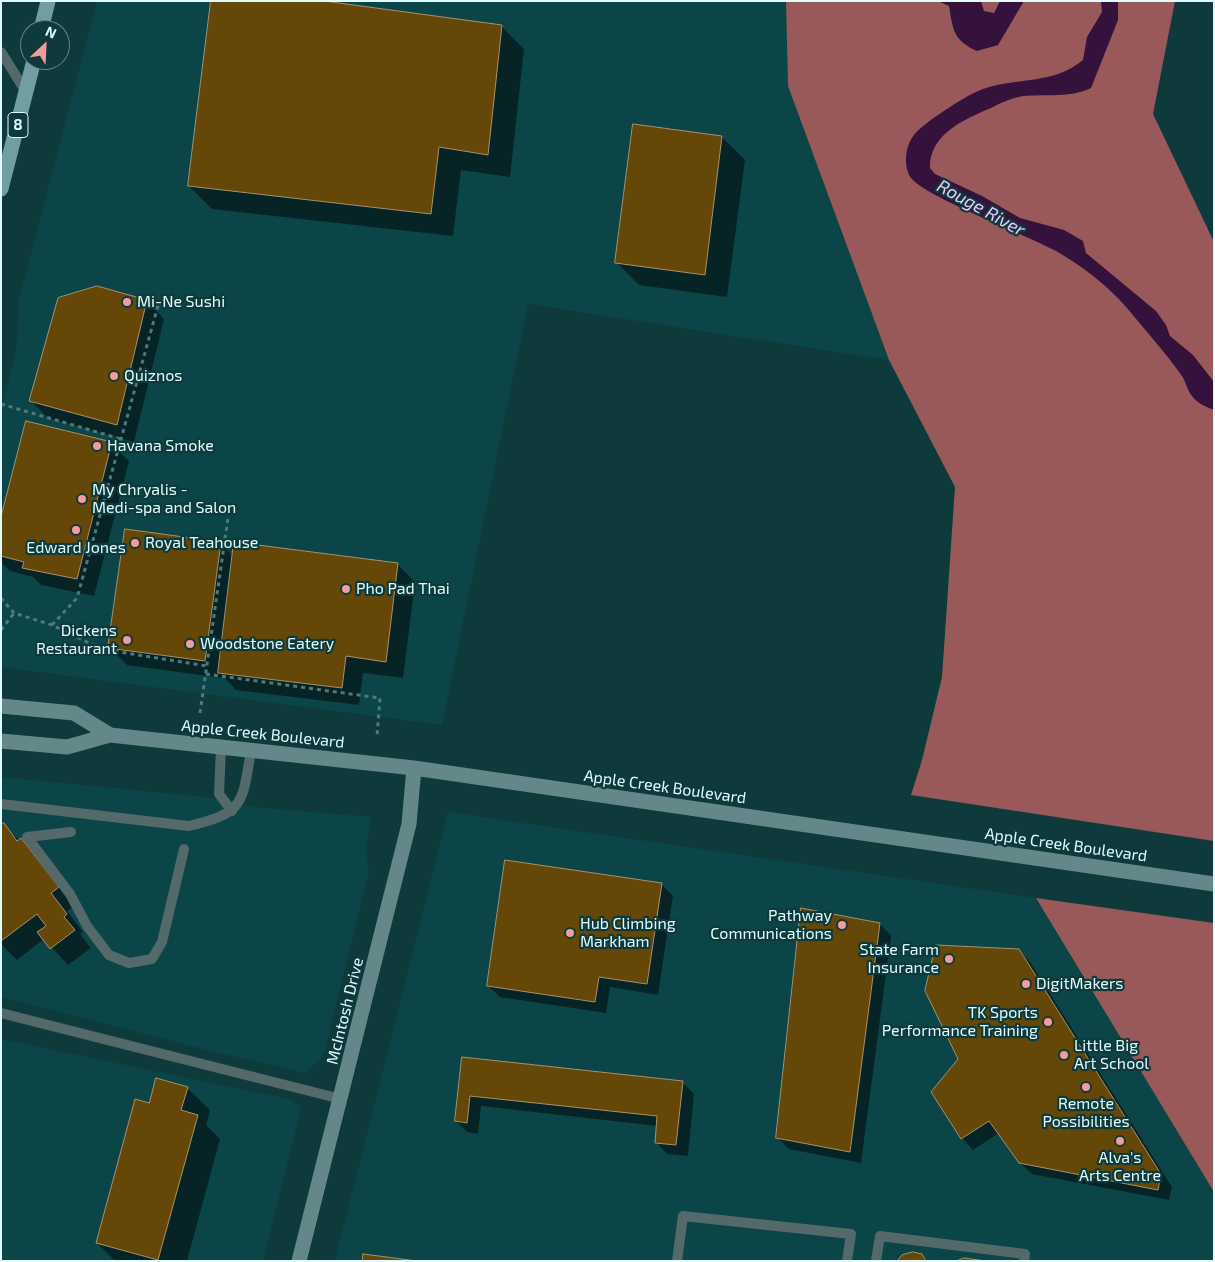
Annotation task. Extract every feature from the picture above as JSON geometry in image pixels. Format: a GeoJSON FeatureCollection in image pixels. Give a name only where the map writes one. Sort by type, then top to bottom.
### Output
{"type":"FeatureCollection","features":[{"type":"Feature","properties":{"kind":"main road"},"geometry":{"type":"LineString","coordinates":[[43,20],[48,1]]}},
{"type":"Feature","properties":{"kind":"main road","name":"8"},"geometry":{"type":"LineString","coordinates":[[1,189],[32,70]]}},
{"type":"Feature","properties":{"kind":"main road","name":"Apple Creek Boulevard"},"geometry":{"type":"LineString","coordinates":[[1,706],[74,713],[110,735]]}},
{"type":"Feature","properties":{"kind":"main road","name":"Apple Creek Boulevard"},"geometry":{"type":"LineString","coordinates":[[1,741],[67,747],[110,735],[414,768],[1214,884]]}},
{"type":"Feature","properties":{"kind":"main road","name":"McIntosh Drive"},"geometry":{"type":"LineString","coordinates":[[299,1261],[410,818],[414,768]]}},
{"type":"Feature","properties":{"kind":"lane"},"geometry":{"type":"LineString","coordinates":[[1,52],[26,92]]}},
{"type":"Feature","properties":{"kind":"lane"},"geometry":{"type":"LineString","coordinates":[[222,748],[219,794],[232,811]]}},
{"type":"Feature","properties":{"kind":"lane"},"geometry":{"type":"LineString","coordinates":[[1,804],[189,826],[212,821],[232,811],[243,797],[252,751]]}},
{"type":"Feature","properties":{"kind":"lane"},"geometry":{"type":"LineString","coordinates":[[71,832],[27,837],[70,894],[87,926],[109,955],[129,963],[152,960],[162,942],[184,849]]}},
{"type":"Feature","properties":{"kind":"lane"},"geometry":{"type":"LineString","coordinates":[[1,1013],[341,1099]]}},
{"type":"Feature","properties":{"kind":"lane"},"geometry":{"type":"LineString","coordinates":[[677,1261],[683,1216],[851,1234],[847,1261]]}},
{"type":"Feature","properties":{"kind":"lane"},"geometry":{"type":"LineString","coordinates":[[876,1261],[880,1236],[1025,1254],[1024,1261]]}},
{"type":"Feature","properties":{"kind":"path"},"geometry":{"type":"LineString","coordinates":[[52,625],[77,598],[159,302]]}},
{"type":"Feature","properties":{"kind":"path"},"geometry":{"type":"LineString","coordinates":[[1,404],[121,439]]}},
{"type":"Feature","properties":{"kind":"path"},"geometry":{"type":"LineString","coordinates":[[200,713],[230,504]]}},
{"type":"Feature","properties":{"kind":"path"},"geometry":{"type":"LineString","coordinates":[[1,598],[14,613],[52,625],[101,650],[207,666]]}},
{"type":"Feature","properties":{"kind":"path"},"geometry":{"type":"LineString","coordinates":[[1,630],[14,613]]}},
{"type":"Feature","properties":{"kind":"path"},"geometry":{"type":"LineString","coordinates":[[206,674],[380,698],[377,736]]}},
{"type":"Feature","properties":{"kind":"shaded area"},"geometry":{"type":"Polygon","coordinates":[[[97,1],[786,1],[788,86],[889,360],[528,304],[442,725],[1,667],[1,410],[16,352],[19,300],[97,1]]]}},
{"type":"Feature","properties":{"kind":"shaded area"},"geometry":{"type":"Polygon","coordinates":[[[786,1],[1175,1],[1153,114],[1214,242],[1214,841],[911,795],[922,760],[942,677],[955,487],[889,360],[788,86],[786,1]]]}},
{"type":"Feature","properties":{"kind":"shaded area"},"geometry":{"type":"Polygon","coordinates":[[[1,777],[206,797],[252,807],[371,817],[366,849],[369,871],[325,1050],[320,1061],[306,1073],[215,1052],[1,997],[1,777]]]}},
{"type":"Feature","properties":{"kind":"shaded area"},"geometry":{"type":"Polygon","coordinates":[[[448,812],[1036,898],[1214,1192],[1214,1261],[335,1261],[448,812]]]}},
{"type":"Feature","properties":{"kind":"shaded area"},"geometry":{"type":"Polygon","coordinates":[[[1036,898],[1214,923],[1214,1192],[1036,898]]]}},
{"type":"Feature","properties":{"kind":"shaded area"},"geometry":{"type":"Polygon","coordinates":[[[1,1039],[288,1099],[297,1104],[301,1108],[263,1261],[1,1261],[1,1039]]]}},
{"type":"Feature","properties":{"kind":"water"},"geometry":{"type":"Polygon","coordinates":[[[938,1],[981,1],[984,11],[994,13],[1000,1],[1024,1],[998,45],[977,51],[963,43],[959,38],[953,28],[949,6],[938,1]]]}},
{"type":"Feature","properties":{"kind":"water","name":"Rouge River"},"geometry":{"type":"Polygon","coordinates":[[[1101,1],[1118,1],[1118,20],[1091,88],[1075,93],[1023,96],[970,117],[950,129],[942,137],[935,146],[931,156],[930,168],[935,174],[982,196],[1020,218],[1064,230],[1083,241],[1086,253],[1156,311],[1166,325],[1170,336],[1193,355],[1214,382],[1214,410],[1194,398],[1182,376],[1162,350],[1127,308],[1094,276],[1043,244],[935,195],[920,186],[908,173],[906,156],[911,140],[926,123],[936,116],[983,89],[996,85],[1047,77],[1071,68],[1083,60],[1087,37],[1102,12],[1101,1]]]}},
{"type":"Feature","properties":{"kind":"building"},"geometry":{"type":"Polygon","coordinates":[[[211,1],[324,1],[502,25],[488,155],[439,147],[431,214],[188,186],[211,1]]]}},
{"type":"Feature","properties":{"kind":"building"},"geometry":{"type":"Polygon","coordinates":[[[633,124],[722,136],[705,275],[615,263],[633,124]]]}},
{"type":"Feature","properties":{"kind":"building"},"geometry":{"type":"Polygon","coordinates":[[[97,286],[147,300],[117,425],[29,401],[58,298],[97,286]]]}},
{"type":"Feature","properties":{"kind":"building"},"geometry":{"type":"Polygon","coordinates":[[[26,421],[112,442],[77,579],[22,568],[24,562],[1,556],[1,517],[26,421]]]}},
{"type":"Feature","properties":{"kind":"building"},"geometry":{"type":"Polygon","coordinates":[[[125,529],[221,542],[205,661],[108,648],[125,529]]]}},
{"type":"Feature","properties":{"kind":"building"},"geometry":{"type":"Polygon","coordinates":[[[234,542],[398,563],[386,662],[346,656],[342,688],[218,673],[234,542]]]}},
{"type":"Feature","properties":{"kind":"building"},"geometry":{"type":"Polygon","coordinates":[[[4,823],[17,841],[21,838],[59,887],[51,893],[67,914],[64,917],[75,930],[50,949],[37,932],[46,926],[37,914],[1,941],[1,825],[4,823]]]}},
{"type":"Feature","properties":{"kind":"building"},"geometry":{"type":"Polygon","coordinates":[[[505,860],[662,883],[647,984],[599,977],[595,1002],[487,986],[505,860]]]}},
{"type":"Feature","properties":{"kind":"building"},"geometry":{"type":"Polygon","coordinates":[[[801,908],[880,923],[850,1152],[776,1138],[801,908]]]}},
{"type":"Feature","properties":{"kind":"building"},"geometry":{"type":"Polygon","coordinates":[[[936,945],[1019,949],[1161,1174],[1158,1190],[1019,1163],[989,1121],[961,1139],[931,1092],[958,1059],[925,991],[936,945]]]}},
{"type":"Feature","properties":{"kind":"building"},"geometry":{"type":"Polygon","coordinates":[[[462,1057],[683,1081],[676,1145],[655,1143],[657,1116],[470,1096],[467,1123],[455,1121],[462,1057]]]}},
{"type":"Feature","properties":{"kind":"building"},"geometry":{"type":"Polygon","coordinates":[[[156,1078],[188,1087],[181,1110],[198,1115],[158,1260],[96,1243],[135,1099],[149,1103],[156,1078]]]}},
{"type":"Feature","properties":{"kind":"building"},"geometry":{"type":"Polygon","coordinates":[[[913,1252],[922,1254],[926,1261],[897,1261],[902,1255],[913,1252]]]}},
{"type":"Feature","properties":{"kind":"building"},"geometry":{"type":"Polygon","coordinates":[[[363,1254],[417,1261],[363,1261],[363,1254]]]}},
{"type":"Feature","properties":{"kind":"building"},"geometry":{"type":"Polygon","coordinates":[[[964,1258],[986,1261],[957,1261],[964,1258]]]}},
{"type":"Feature","properties":{"kind":"place","name":"Mi-Ne Sushi"},"geometry":{"type":"Point","coordinates":[127,302]}},
{"type":"Feature","properties":{"kind":"place","name":"Quiznos"},"geometry":{"type":"Point","coordinates":[114,376]}},
{"type":"Feature","properties":{"kind":"place","name":"Havana Smoke"},"geometry":{"type":"Point","coordinates":[97,446]}},
{"type":"Feature","properties":{"kind":"place","name":"My Chryalis - Medi-spa and Salon"},"geometry":{"type":"Point","coordinates":[82,499]}},
{"type":"Feature","properties":{"kind":"place","name":"Edward Jones"},"geometry":{"type":"Point","coordinates":[76,530]}},
{"type":"Feature","properties":{"kind":"place","name":"Royal Teahouse"},"geometry":{"type":"Point","coordinates":[135,543]}},
{"type":"Feature","properties":{"kind":"place","name":"Pho Pad Thai"},"geometry":{"type":"Point","coordinates":[346,589]}},
{"type":"Feature","properties":{"kind":"place","name":"Dickens Restaurant"},"geometry":{"type":"Point","coordinates":[127,640]}},
{"type":"Feature","properties":{"kind":"place","name":"Woodstone Eatery"},"geometry":{"type":"Point","coordinates":[190,644]}},
{"type":"Feature","properties":{"kind":"place","name":"Pathway Communications"},"geometry":{"type":"Point","coordinates":[842,925]}},
{"type":"Feature","properties":{"kind":"place","name":"Hub Climbing Markham"},"geometry":{"type":"Point","coordinates":[570,933]}},
{"type":"Feature","properties":{"kind":"place","name":"State Farm Insurance"},"geometry":{"type":"Point","coordinates":[949,959]}},
{"type":"Feature","properties":{"kind":"place","name":"DigitMakers"},"geometry":{"type":"Point","coordinates":[1026,984]}},
{"type":"Feature","properties":{"kind":"place","name":"TK Sports Performance Training"},"geometry":{"type":"Point","coordinates":[1048,1022]}},
{"type":"Feature","properties":{"kind":"place","name":"Little Big Art School"},"geometry":{"type":"Point","coordinates":[1064,1055]}},
{"type":"Feature","properties":{"kind":"place","name":"Remote Possibilities"},"geometry":{"type":"Point","coordinates":[1086,1087]}},
{"type":"Feature","properties":{"kind":"place","name":"Alva's Arts Centre"},"geometry":{"type":"Point","coordinates":[1120,1141]}}]}
